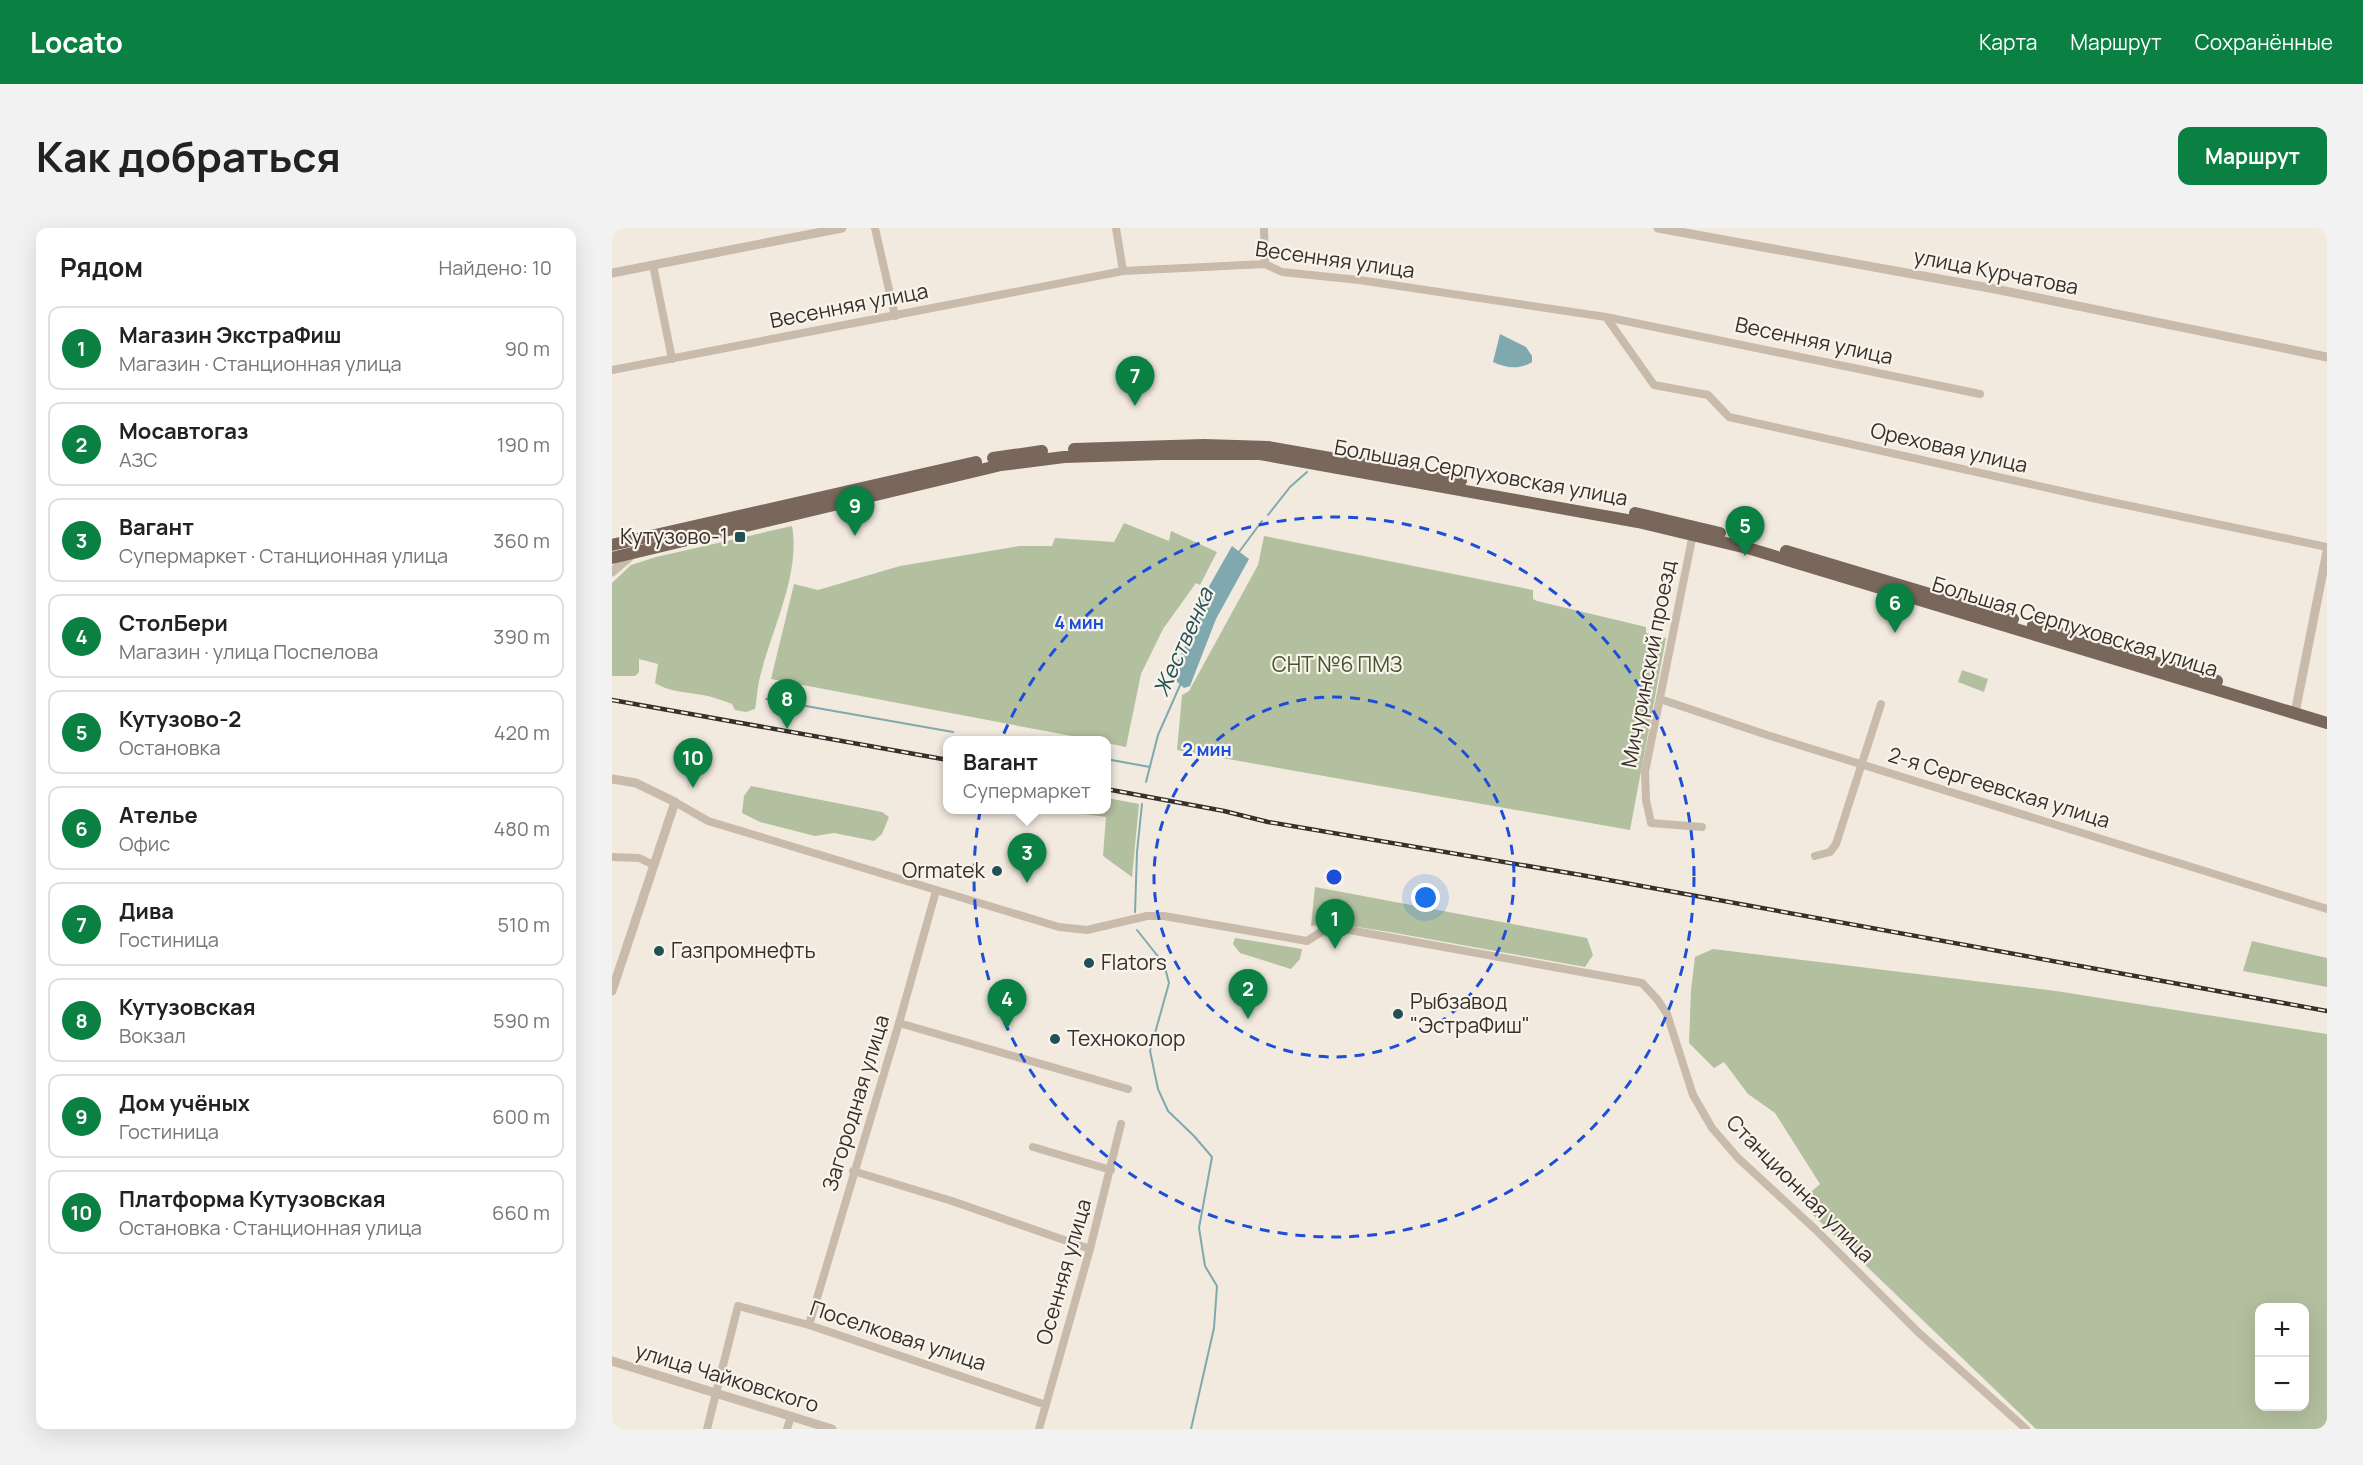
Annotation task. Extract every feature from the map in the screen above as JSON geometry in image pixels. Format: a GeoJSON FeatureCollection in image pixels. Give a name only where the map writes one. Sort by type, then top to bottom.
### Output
{"type":"FeatureCollection","features":[{"type":"Feature","properties":{"kind":"main road","name":"Большая Серпуховская улица"},"geometry":{"type":"LineString","coordinates":[[612,558],[636,545],[1018,453],[1177,445],[1268,447],[1399,469],[1696,526],[1860,573],[2296,709],[2327,723]]}},
{"type":"Feature","properties":{"kind":"main road","name":"Большая Серпуховская улица"},"geometry":{"type":"LineString","coordinates":[[612,543],[636,545],[1001,465],[1064,457],[1231,453],[1277,456],[1604,515],[1693,534],[2296,709],[2327,714]]}},
{"type":"Feature","properties":{"kind":"street"},"geometry":{"type":"LineString","coordinates":[[612,273],[842,228]]}},
{"type":"Feature","properties":{"kind":"street"},"geometry":{"type":"LineString","coordinates":[[875,228],[895,316]]}},
{"type":"Feature","properties":{"kind":"street"},"geometry":{"type":"LineString","coordinates":[[1116,228],[1123,271]]}},
{"type":"Feature","properties":{"kind":"street"},"geometry":{"type":"LineString","coordinates":[[1264,228],[1265,264]]}},
{"type":"Feature","properties":{"kind":"street","name":"улица Курчатова"},"geometry":{"type":"LineString","coordinates":[[1658,228],[1995,289],[2327,357]]}},
{"type":"Feature","properties":{"kind":"street","name":"Весенняя улица"},"geometry":{"type":"LineString","coordinates":[[612,370],[1123,271],[1265,264],[1282,272],[1359,280],[1606,317],[1980,394]]}},
{"type":"Feature","properties":{"kind":"street"},"geometry":{"type":"LineString","coordinates":[[653,265],[672,359]]}},
{"type":"Feature","properties":{"kind":"street","name":"Ореховая улица"},"geometry":{"type":"LineString","coordinates":[[1606,317],[1654,385],[1708,395],[1729,417],[2327,549]]}},
{"type":"Feature","properties":{"kind":"street","name":"Мичуринский проезд"},"geometry":{"type":"LineString","coordinates":[[1693,534],[1645,772],[1646,801],[1651,823],[1702,827]]}},
{"type":"Feature","properties":{"kind":"street"},"geometry":{"type":"LineString","coordinates":[[612,572],[636,545]]}},
{"type":"Feature","properties":{"kind":"street"},"geometry":{"type":"LineString","coordinates":[[2296,709],[2327,549]]}},
{"type":"Feature","properties":{"kind":"street","name":"2-я Сергеевская улица"},"geometry":{"type":"LineString","coordinates":[[1660,699],[2327,909]]}},
{"type":"Feature","properties":{"kind":"street"},"geometry":{"type":"LineString","coordinates":[[1815,856],[1830,852],[1836,844],[1881,704]]}},
{"type":"Feature","properties":{"kind":"street","name":"Станционная улица"},"geometry":{"type":"LineString","coordinates":[[612,779],[636,783],[708,821],[1059,927],[1087,930],[1147,916],[1164,916],[1307,941],[1326,928],[1333,927],[1642,983],[1667,1014],[1693,1095],[1712,1128],[1731,1151],[1816,1230],[1918,1332],[2026,1429]]}},
{"type":"Feature","properties":{"kind":"street"},"geometry":{"type":"LineString","coordinates":[[613,984],[675,802]]}},
{"type":"Feature","properties":{"kind":"street"},"geometry":{"type":"LineString","coordinates":[[612,857],[639,858],[654,865]]}},
{"type":"Feature","properties":{"kind":"street","name":"Загородная улица"},"geometry":{"type":"LineString","coordinates":[[809,1325],[936,891]]}},
{"type":"Feature","properties":{"kind":"street"},"geometry":{"type":"LineString","coordinates":[[899,1023],[1128,1089]]}},
{"type":"Feature","properties":{"kind":"street","name":"Осенняя улица"},"geometry":{"type":"LineString","coordinates":[[1039,1429],[1090,1249],[1121,1124]]}},
{"type":"Feature","properties":{"kind":"street"},"geometry":{"type":"LineString","coordinates":[[1033,1147],[1111,1170]]}},
{"type":"Feature","properties":{"kind":"street"},"geometry":{"type":"LineString","coordinates":[[854,1171],[952,1201],[1090,1249]]}},
{"type":"Feature","properties":{"kind":"street","name":"Поселковая улица"},"geometry":{"type":"LineString","coordinates":[[717,1393],[738,1305],[809,1325],[1046,1405]]}},
{"type":"Feature","properties":{"kind":"street","name":"улица Чайковского"},"geometry":{"type":"LineString","coordinates":[[612,1361],[832,1429]]}},
{"type":"Feature","properties":{"kind":"street"},"geometry":{"type":"LineString","coordinates":[[707,1429],[717,1393]]}},
{"type":"Feature","properties":{"kind":"street"},"geometry":{"type":"LineString","coordinates":[[787,1429],[791,1416]]}},
{"type":"Feature","properties":{"kind":"green space"},"geometry":{"type":"Polygon","coordinates":[[[1124,523],[1169,541],[1171,531],[1217,552],[1200,585],[1196,583],[1163,629],[1141,674],[1126,747],[1111,744],[1111,736],[1072,736],[771,679],[794,584],[818,590],[900,566],[1019,546],[1052,546],[1055,538],[1114,542],[1124,523]]]}},
{"type":"Feature","properties":{"kind":"green space"},"geometry":{"type":"Polygon","coordinates":[[[792,526],[794,545],[788,584],[759,681],[755,709],[746,712],[735,710],[732,704],[717,699],[661,686],[655,683],[658,664],[639,659],[639,672],[635,676],[612,676],[612,583],[631,565],[656,557],[792,526]]]}},
{"type":"Feature","properties":{"kind":"green space","name":"СНТ №6 ПМЗ"},"geometry":{"type":"Polygon","coordinates":[[[1264,536],[1533,590],[1533,599],[1537,601],[1646,627],[1646,633],[1666,638],[1630,830],[1177,750],[1182,695],[1189,691],[1258,565],[1264,536]]]}},
{"type":"Feature","properties":{"kind":"green space"},"geometry":{"type":"Polygon","coordinates":[[[1962,670],[1988,679],[1984,692],[1958,682],[1962,670]]]}},
{"type":"Feature","properties":{"kind":"green space"},"geometry":{"type":"Polygon","coordinates":[[[751,786],[882,812],[889,817],[882,834],[874,841],[834,833],[815,836],[760,822],[742,813],[744,796],[751,786]]]}},
{"type":"Feature","properties":{"kind":"green space"},"geometry":{"type":"Polygon","coordinates":[[[1111,799],[1139,804],[1132,877],[1103,856],[1106,817],[1085,814],[1111,814],[1111,799]]]}},
{"type":"Feature","properties":{"kind":"green space"},"geometry":{"type":"Polygon","coordinates":[[[1315,887],[1587,938],[1593,955],[1585,967],[1331,923],[1311,926],[1315,887]]]}},
{"type":"Feature","properties":{"kind":"green space"},"geometry":{"type":"Polygon","coordinates":[[[1235,938],[1302,949],[1300,959],[1291,969],[1240,953],[1233,944],[1235,938]]]}},
{"type":"Feature","properties":{"kind":"green space"},"geometry":{"type":"Polygon","coordinates":[[[2252,941],[2327,958],[2327,987],[2243,971],[2252,941]]]}},
{"type":"Feature","properties":{"kind":"green space"},"geometry":{"type":"Polygon","coordinates":[[[1713,949],[2056,991],[2327,1034],[2327,1429],[2036,1429],[1810,1212],[1805,1197],[1820,1184],[1775,1113],[1748,1094],[1724,1062],[1714,1068],[1689,1043],[1695,957],[1713,949]]]}},
{"type":"Feature","properties":{"kind":"water"},"geometry":{"type":"Polygon","coordinates":[[[1500,334],[1526,347],[1532,356],[1532,362],[1512,367],[1493,362],[1500,334]]]}},
{"type":"Feature","properties":{"kind":"water"},"geometry":{"type":"Polygon","coordinates":[[[1232,546],[1249,559],[1216,619],[1190,686],[1184,688],[1174,679],[1176,664],[1192,632],[1195,611],[1232,546]]]}},
{"type":"Feature","properties":{"kind":"waterway","name":"Жественка"},"geometry":{"type":"LineString","coordinates":[[1268,515],[1290,487],[1307,472]]}},
{"type":"Feature","properties":{"kind":"waterway","name":"Жественка"},"geometry":{"type":"LineString","coordinates":[[1239,552],[1262,521]]}},
{"type":"Feature","properties":{"kind":"waterway","name":"Жественка"},"geometry":{"type":"LineString","coordinates":[[1146,782],[1158,735],[1181,683]]}},
{"type":"Feature","properties":{"kind":"waterway"},"geometry":{"type":"LineString","coordinates":[[766,699],[953,732]]}},
{"type":"Feature","properties":{"kind":"waterway"},"geometry":{"type":"LineString","coordinates":[[1111,760],[1150,767]]}},
{"type":"Feature","properties":{"kind":"waterway","name":"Жественка"},"geometry":{"type":"LineString","coordinates":[[1135,912],[1137,852],[1142,804]]}},
{"type":"Feature","properties":{"kind":"waterway","name":"Жественка"},"geometry":{"type":"LineString","coordinates":[[1137,930],[1164,964],[1169,983],[1150,1051],[1158,1089],[1168,1111],[1212,1157],[1199,1228],[1205,1266],[1217,1286],[1214,1328],[1191,1429]]}},
{"type":"Feature","properties":{"kind":"railway"},"geometry":{"type":"LineString","coordinates":[[612,700],[943,759]]}},
{"type":"Feature","properties":{"kind":"railway"},"geometry":{"type":"LineString","coordinates":[[1111,790],[1224,811],[1268,822],[1581,875],[2327,1011]]}},
{"type":"Feature","properties":{"kind":"place","name":"Дива"},"geometry":{"type":"Point","coordinates":[1135,406]}},
{"type":"Feature","properties":{"kind":"place","name":"Дом учёных"},"geometry":{"type":"Point","coordinates":[855,536]}},
{"type":"Feature","properties":{"kind":"place","name":"Кутузово-1"},"geometry":{"type":"Point","coordinates":[740,537]}},
{"type":"Feature","properties":{"kind":"place","name":"Кутузово-2"},"geometry":{"type":"Point","coordinates":[1745,556]}},
{"type":"Feature","properties":{"kind":"place","name":"Ателье"},"geometry":{"type":"Point","coordinates":[1895,633]}},
{"type":"Feature","properties":{"kind":"place","name":"Кутузовская"},"geometry":{"type":"Point","coordinates":[787,729]}},
{"type":"Feature","properties":{"kind":"place","name":"Платформа Кутузовская"},"geometry":{"type":"Point","coordinates":[693,788]}},
{"type":"Feature","properties":{"kind":"place","name":"Ormatek"},"geometry":{"type":"Point","coordinates":[997,871]}},
{"type":"Feature","properties":{"kind":"place","name":"Вагант"},"geometry":{"type":"Point","coordinates":[1027,883]}},
{"type":"Feature","properties":{"kind":"place","name":"Магазин ЭкстраФиш"},"geometry":{"type":"Point","coordinates":[1335,949]}},
{"type":"Feature","properties":{"kind":"place","name":"Газпромнефть"},"geometry":{"type":"Point","coordinates":[659,951]}},
{"type":"Feature","properties":{"kind":"place","name":"Flators"},"geometry":{"type":"Point","coordinates":[1089,963]}},
{"type":"Feature","properties":{"kind":"place","name":"Рыбзавод \"ЭстраФиш\""},"geometry":{"type":"Point","coordinates":[1398,1014]}},
{"type":"Feature","properties":{"kind":"place","name":"Мосавтогаз"},"geometry":{"type":"Point","coordinates":[1248,1019]}},
{"type":"Feature","properties":{"kind":"place","name":"СтолБери"},"geometry":{"type":"Point","coordinates":[1007,1029]}},
{"type":"Feature","properties":{"kind":"place","name":"Техноколор"},"geometry":{"type":"Point","coordinates":[1055,1039]}}]}
